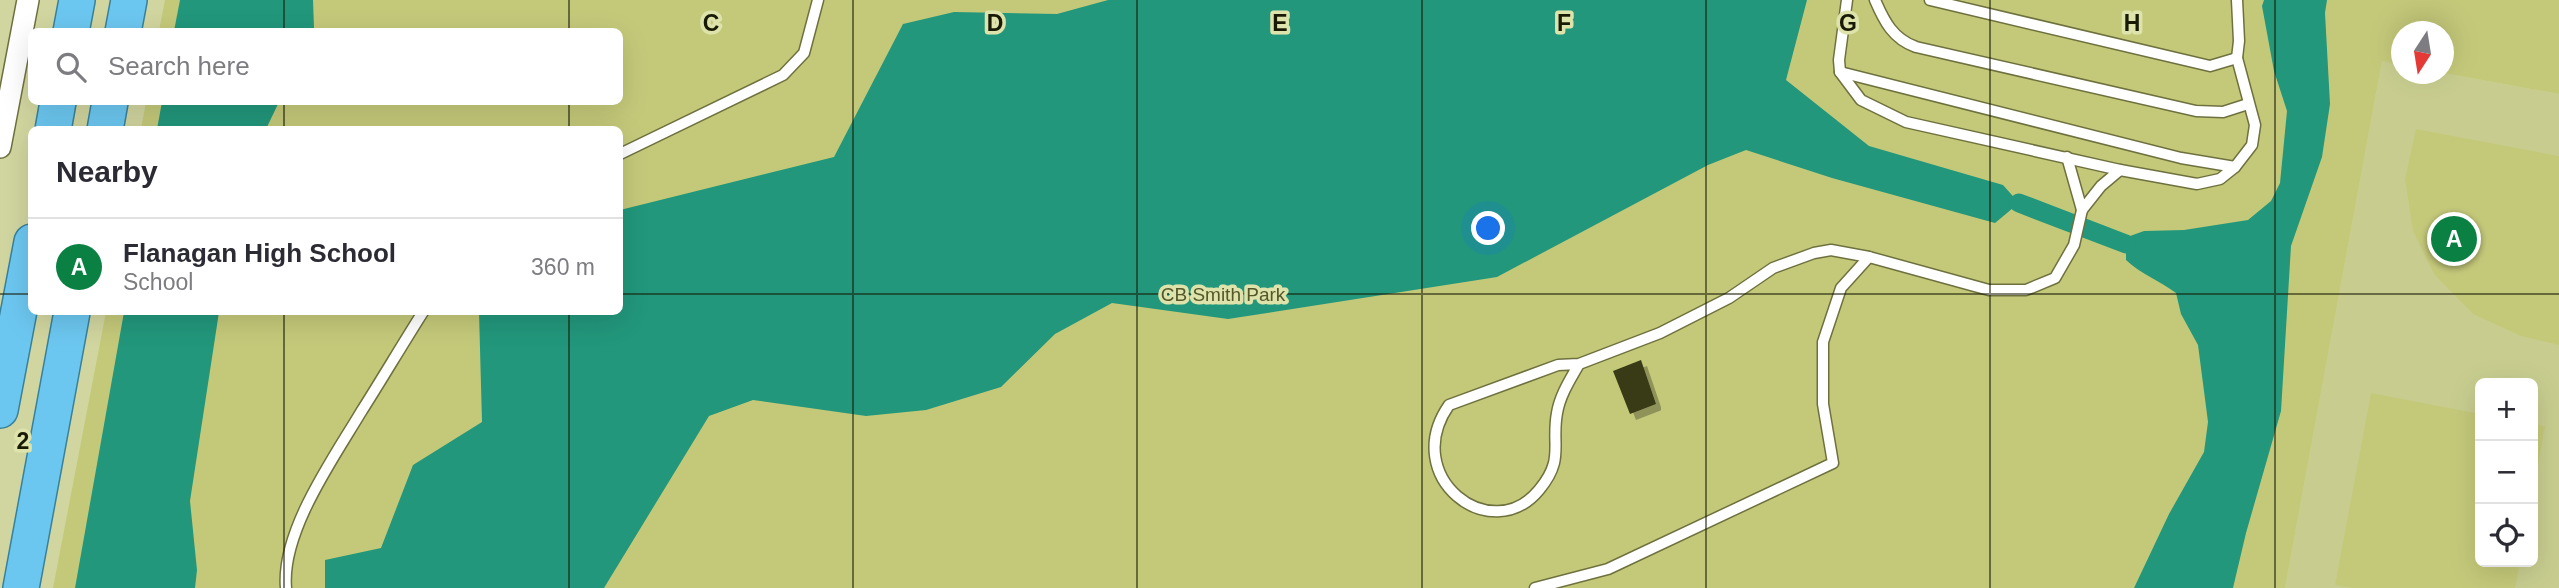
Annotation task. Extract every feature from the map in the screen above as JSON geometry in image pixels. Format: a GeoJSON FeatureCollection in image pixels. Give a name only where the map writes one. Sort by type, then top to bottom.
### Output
{"type":"FeatureCollection","features":[{"type":"Feature","properties":{"kind":"highway"},"geometry":{"type":"LineString","coordinates":[[72,28],[77,0]]}},
{"type":"Feature","properties":{"kind":"highway"},"geometry":{"type":"LineString","coordinates":[[124,28],[129,0]]}},
{"type":"Feature","properties":{"kind":"highway"},"geometry":{"type":"LineString","coordinates":[[54,126],[57,105]]}},
{"type":"Feature","properties":{"kind":"highway"},"geometry":{"type":"LineString","coordinates":[[106,126],[109,105]]}},
{"type":"Feature","properties":{"kind":"highway"},"geometry":{"type":"LineString","coordinates":[[0,410],[28,263]]}},
{"type":"Feature","properties":{"kind":"highway"},"geometry":{"type":"LineString","coordinates":[[21,588],[71,315]]}},
{"type":"Feature","properties":{"kind":"street"},"geometry":{"type":"LineString","coordinates":[[0,147],[28,0]]}},
{"type":"Feature","properties":{"kind":"lane"},"geometry":{"type":"LineString","coordinates":[[623,154],[783,75],[804,53],[818,0]]}},
{"type":"Feature","properties":{"kind":"lane"},"geometry":{"type":"LineString","coordinates":[[1847,0],[1839,60],[1840,72],[1861,100],[1906,122],[2120,170],[2197,184],[2220,179],[2235,167],[2252,145],[2255,125],[2236,58],[2239,41],[2234,1]]}},
{"type":"Feature","properties":{"kind":"lane"},"geometry":{"type":"LineString","coordinates":[[1875,0],[1896,36],[1916,47],[2196,111],[2223,112],[2248,104]]}},
{"type":"Feature","properties":{"kind":"lane"},"geometry":{"type":"LineString","coordinates":[[1930,0],[2210,66],[2236,58]]}},
{"type":"Feature","properties":{"kind":"lane"},"geometry":{"type":"LineString","coordinates":[[1840,72],[2168,155],[2235,167]]}},
{"type":"Feature","properties":{"kind":"lane"},"geometry":{"type":"LineString","coordinates":[[2067,158],[2082,211]]}},
{"type":"Feature","properties":{"kind":"lane"},"geometry":{"type":"LineString","coordinates":[[1579,364],[1563,391],[1556,415],[1557,454],[1551,473],[1538,492],[1523,505],[1504,510],[1487,510],[1455,496],[1442,480],[1434,461],[1434,435],[1440,418],[1449,405],[1558,365],[1579,364],[1660,333],[1729,299],[1773,268],[1814,253],[1831,250],[1869,257],[1989,290],[2026,290],[2055,278],[2074,244],[2082,211],[2101,186],[2120,170]]}},
{"type":"Feature","properties":{"kind":"lane"},"geometry":{"type":"LineString","coordinates":[[1535,588],[1608,569],[1833,463],[1823,404],[1823,342],[1841,288],[1869,257]]}},
{"type":"Feature","properties":{"kind":"lane"},"geometry":{"type":"LineString","coordinates":[[286,588],[285,575],[294,540],[313,491],[421,315]]}},
{"type":"Feature","properties":{"kind":"shaded area"},"geometry":{"type":"Polygon","coordinates":[[[2382,61],[2391,63],[2391,84],[2454,84],[2454,75],[2559,94],[2559,588],[2285,588],[2382,61]]]}},
{"type":"Feature","properties":{"kind":"green space","name":"CB Smith Park"},"geometry":{"type":"Polygon","coordinates":[[[165,0],[2559,0],[2559,94],[2454,75],[2454,21],[2391,21],[2391,63],[2382,61],[2285,588],[53,588],[105,315],[623,315],[623,126],[142,126],[145,105],[623,105],[623,28],[160,28],[165,0]]]}},
{"type":"Feature","properties":{"kind":"green space"},"geometry":{"type":"Polygon","coordinates":[[[2416,129],[2559,156],[2559,345],[2521,336],[2473,314],[2434,274],[2413,231],[2405,179],[2416,129]]]}},
{"type":"Feature","properties":{"kind":"green space"},"geometry":{"type":"Polygon","coordinates":[[[2371,393],[2475,413],[2475,567],[2519,567],[2515,588],[2352,588],[2335,585],[2371,393]]]}},
{"type":"Feature","properties":{"kind":"green space"},"geometry":{"type":"Polygon","coordinates":[[[2538,425],[2545,426],[2538,465],[2538,425]]]}},
{"type":"Feature","properties":{"kind":"water"},"geometry":{"type":"Polygon","coordinates":[[[180,0],[313,0],[314,28],[175,28],[180,0]]]}},
{"type":"Feature","properties":{"kind":"water"},"geometry":{"type":"Polygon","coordinates":[[[1108,0],[1807,0],[1786,80],[1869,146],[2003,185],[2019,203],[1995,223],[1832,178],[1746,150],[1708,165],[1497,277],[1228,319],[1112,303],[1055,334],[1001,387],[926,410],[866,416],[753,400],[709,416],[604,588],[325,588],[325,560],[381,548],[413,465],[482,422],[479,315],[623,315],[623,209],[834,157],[903,24],[954,12],[1057,14],[1108,0]]]}},
{"type":"Feature","properties":{"kind":"water"},"geometry":{"type":"Polygon","coordinates":[[[2264,0],[2327,0],[2325,13],[2330,104],[2322,157],[2291,246],[2281,411],[2233,588],[2134,588],[2169,514],[2204,452],[2208,422],[2198,345],[2181,314],[2176,293],[2126,260],[2126,244],[2130,236],[2144,231],[2184,230],[2248,220],[2271,201],[2280,183],[2287,111],[2274,71],[2262,6],[2264,0]]]}},
{"type":"Feature","properties":{"kind":"water"},"geometry":{"type":"Polygon","coordinates":[[[161,105],[278,105],[267,126],[158,126],[161,105]]]}},
{"type":"Feature","properties":{"kind":"water"},"geometry":{"type":"Polygon","coordinates":[[[123,315],[219,315],[190,501],[197,570],[195,588],[75,588],[123,315]]]}},
{"type":"Feature","properties":{"kind":"building"},"geometry":{"type":"Polygon","coordinates":[[[1641,360],[1656,404],[1630,414],[1613,371],[1641,360]]]}},
{"type":"Feature","properties":{"kind":"waterway"},"geometry":{"type":"LineString","coordinates":[[2019,203],[2126,244]]}},
{"type":"Feature","properties":{"kind":"place","name":"Flanagan High School"},"geometry":{"type":"Point","coordinates":[2454,239]}}]}
